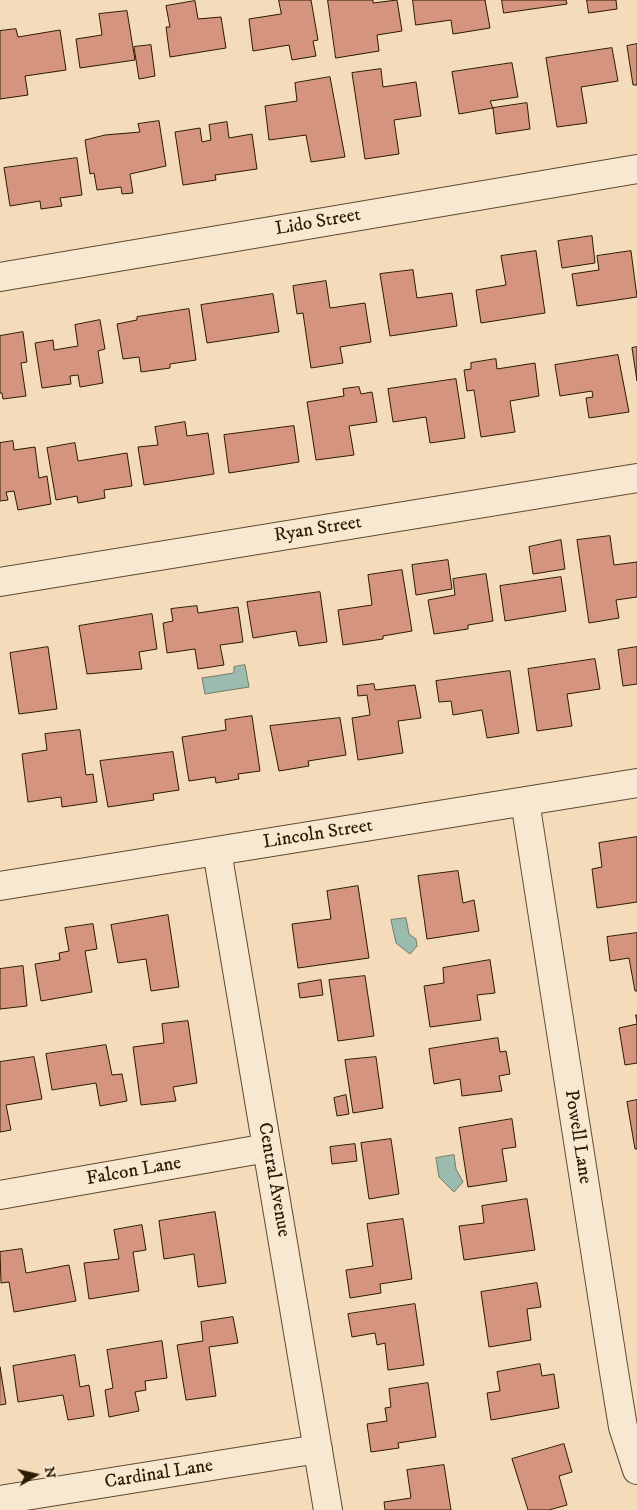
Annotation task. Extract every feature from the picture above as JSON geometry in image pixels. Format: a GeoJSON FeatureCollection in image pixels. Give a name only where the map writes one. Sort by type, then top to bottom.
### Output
{"type":"FeatureCollection","features":[{"type":"Feature","properties":{"kind":"street","name":"Lido Street"},"geometry":{"type":"LineString","coordinates":[[0,277],[637,170]]}},
{"type":"Feature","properties":{"kind":"street","name":"Ryan Street"},"geometry":{"type":"LineString","coordinates":[[0,582],[637,478]]}},
{"type":"Feature","properties":{"kind":"street","name":"Lincoln Street"},"geometry":{"type":"LineString","coordinates":[[0,886],[637,783]]}},
{"type":"Feature","properties":{"kind":"street","name":"Powell Lane"},"geometry":{"type":"LineString","coordinates":[[525,801],[615,1381],[623,1427],[637,1470]]}},
{"type":"Feature","properties":{"kind":"street","name":"Central Avenue"},"geometry":{"type":"LineString","coordinates":[[217,851],[328,1510]]}},
{"type":"Feature","properties":{"kind":"street","name":"Falcon Lane"},"geometry":{"type":"LineString","coordinates":[[0,1195],[267,1148]]}},
{"type":"Feature","properties":{"kind":"street","name":"Cardinal Lane"},"geometry":{"type":"LineString","coordinates":[[0,1500],[318,1449]]}},
{"type":"Feature","properties":{"kind":"shaded area"},"geometry":{"type":"Polygon","coordinates":[[[245,665],[249,687],[205,694],[202,678],[234,673],[234,667],[245,665]]]}},
{"type":"Feature","properties":{"kind":"shaded area"},"geometry":{"type":"Polygon","coordinates":[[[406,918],[409,934],[416,939],[417,946],[410,954],[396,943],[391,920],[406,918]]]}},
{"type":"Feature","properties":{"kind":"shaded area"},"geometry":{"type":"Polygon","coordinates":[[[454,1155],[456,1169],[463,1182],[454,1192],[439,1177],[436,1158],[454,1155]]]}},
{"type":"Feature","properties":{"kind":"building"},"geometry":{"type":"Polygon","coordinates":[[[279,0],[311,0],[318,40],[313,41],[316,56],[292,60],[289,45],[253,51],[249,19],[281,14],[279,0]]]}},
{"type":"Feature","properties":{"kind":"building"},"geometry":{"type":"Polygon","coordinates":[[[328,0],[373,0],[373,3],[397,0],[402,31],[377,35],[379,51],[336,58],[328,0]]]}},
{"type":"Feature","properties":{"kind":"building"},"geometry":{"type":"Polygon","coordinates":[[[413,0],[485,0],[490,28],[453,34],[451,20],[416,25],[413,0]]]}},
{"type":"Feature","properties":{"kind":"building"},"geometry":{"type":"Polygon","coordinates":[[[502,0],[566,0],[567,4],[504,13],[502,0]]]}},
{"type":"Feature","properties":{"kind":"building"},"geometry":{"type":"Polygon","coordinates":[[[587,0],[616,0],[617,9],[589,13],[587,0]]]}},
{"type":"Feature","properties":{"kind":"building"},"geometry":{"type":"Polygon","coordinates":[[[195,1],[198,19],[221,17],[226,48],[170,57],[166,27],[170,27],[166,6],[195,1]]]}},
{"type":"Feature","properties":{"kind":"building"},"geometry":{"type":"Polygon","coordinates":[[[127,11],[135,60],[80,68],[76,39],[102,35],[99,14],[127,11]]]}},
{"type":"Feature","properties":{"kind":"building"},"geometry":{"type":"Polygon","coordinates":[[[16,29],[18,37],[60,30],[66,70],[25,76],[28,95],[0,99],[0,31],[16,29]]]}},
{"type":"Feature","properties":{"kind":"building"},"geometry":{"type":"Polygon","coordinates":[[[637,44],[637,85],[633,85],[627,46],[637,44]]]}},
{"type":"Feature","properties":{"kind":"building"},"geometry":{"type":"Polygon","coordinates":[[[151,45],[155,76],[139,79],[134,47],[151,45]]]}},
{"type":"Feature","properties":{"kind":"building"},"geometry":{"type":"Polygon","coordinates":[[[612,48],[618,81],[581,87],[587,123],[557,127],[546,58],[612,48]]]}},
{"type":"Feature","properties":{"kind":"building"},"geometry":{"type":"Polygon","coordinates":[[[512,63],[518,97],[490,101],[493,108],[459,114],[452,72],[512,63]]]}},
{"type":"Feature","properties":{"kind":"building"},"geometry":{"type":"Polygon","coordinates":[[[381,69],[383,87],[416,82],[421,116],[394,120],[399,154],[365,159],[352,73],[381,69]]]}},
{"type":"Feature","properties":{"kind":"building"},"geometry":{"type":"Polygon","coordinates":[[[330,77],[345,157],[311,162],[306,135],[269,140],[265,106],[297,101],[295,83],[330,77]]]}},
{"type":"Feature","properties":{"kind":"building"},"geometry":{"type":"Polygon","coordinates":[[[527,103],[530,129],[496,134],[493,108],[527,103]]]}},
{"type":"Feature","properties":{"kind":"building"},"geometry":{"type":"Polygon","coordinates":[[[159,121],[166,166],[130,174],[133,193],[122,194],[121,187],[97,190],[94,173],[90,174],[85,140],[105,135],[140,132],[138,124],[159,121]]]}},
{"type":"Feature","properties":{"kind":"building"},"geometry":{"type":"Polygon","coordinates":[[[227,122],[229,138],[252,134],[257,169],[215,175],[216,180],[183,185],[175,132],[200,128],[202,142],[211,140],[209,125],[227,122]]]}},
{"type":"Feature","properties":{"kind":"building"},"geometry":{"type":"Polygon","coordinates":[[[77,158],[82,195],[60,198],[62,206],[41,209],[40,201],[10,206],[4,168],[77,158]]]}},
{"type":"Feature","properties":{"kind":"building"},"geometry":{"type":"Polygon","coordinates":[[[592,236],[595,263],[562,268],[558,241],[592,236]]]}},
{"type":"Feature","properties":{"kind":"building"},"geometry":{"type":"Polygon","coordinates":[[[536,251],[545,313],[481,323],[476,290],[506,285],[501,256],[536,251]]]}},
{"type":"Feature","properties":{"kind":"building"},"geometry":{"type":"Polygon","coordinates":[[[631,251],[637,297],[577,306],[572,274],[599,270],[597,256],[631,251]]]}},
{"type":"Feature","properties":{"kind":"building"},"geometry":{"type":"Polygon","coordinates":[[[413,270],[417,298],[452,293],[457,326],[390,336],[380,274],[413,270]]]}},
{"type":"Feature","properties":{"kind":"building"},"geometry":{"type":"Polygon","coordinates":[[[326,281],[330,308],[365,303],[371,342],[340,347],[343,363],[311,368],[303,313],[297,314],[293,286],[326,281]]]}},
{"type":"Feature","properties":{"kind":"building"},"geometry":{"type":"Polygon","coordinates":[[[273,294],[279,332],[207,343],[201,305],[273,294]]]}},
{"type":"Feature","properties":{"kind":"building"},"geometry":{"type":"Polygon","coordinates":[[[189,309],[196,360],[170,364],[170,368],[141,372],[139,357],[123,359],[117,324],[137,320],[137,317],[189,309]]]}},
{"type":"Feature","properties":{"kind":"building"},"geometry":{"type":"Polygon","coordinates":[[[100,320],[105,349],[98,351],[103,383],[80,387],[78,375],[70,376],[71,384],[42,388],[35,343],[53,340],[54,350],[78,346],[75,325],[100,320]]]}},
{"type":"Feature","properties":{"kind":"building"},"geometry":{"type":"Polygon","coordinates":[[[23,332],[27,362],[21,363],[26,396],[3,399],[2,393],[0,393],[0,336],[23,332]]]}},
{"type":"Feature","properties":{"kind":"building"},"geometry":{"type":"Polygon","coordinates":[[[637,347],[637,381],[632,348],[637,347]]]}},
{"type":"Feature","properties":{"kind":"building"},"geometry":{"type":"Polygon","coordinates":[[[618,355],[629,412],[589,418],[586,398],[593,397],[592,391],[560,396],[555,365],[618,355]]]}},
{"type":"Feature","properties":{"kind":"building"},"geometry":{"type":"Polygon","coordinates":[[[496,359],[497,369],[535,363],[539,396],[510,401],[515,432],[481,437],[474,390],[467,391],[464,370],[471,369],[471,363],[496,359]]]}},
{"type":"Feature","properties":{"kind":"building"},"geometry":{"type":"Polygon","coordinates":[[[456,379],[465,438],[430,443],[426,417],[393,422],[388,389],[456,379]]]}},
{"type":"Feature","properties":{"kind":"building"},"geometry":{"type":"Polygon","coordinates":[[[359,387],[361,394],[372,392],[377,422],[349,426],[354,455],[316,460],[307,402],[344,396],[343,389],[359,387]]]}},
{"type":"Feature","properties":{"kind":"building"},"geometry":{"type":"Polygon","coordinates":[[[185,422],[187,436],[208,433],[214,474],[144,485],[138,447],[158,445],[155,427],[185,422]]]}},
{"type":"Feature","properties":{"kind":"building"},"geometry":{"type":"Polygon","coordinates":[[[294,426],[299,462],[229,473],[224,435],[294,426]]]}},
{"type":"Feature","properties":{"kind":"building"},"geometry":{"type":"Polygon","coordinates":[[[13,441],[14,450],[35,447],[39,478],[47,476],[51,504],[18,510],[14,491],[6,492],[8,500],[0,501],[0,443],[13,441]]]}},
{"type":"Feature","properties":{"kind":"building"},"geometry":{"type":"Polygon","coordinates":[[[75,443],[78,461],[127,453],[132,486],[104,490],[105,498],[78,503],[77,496],[56,500],[47,448],[75,443]]]}},
{"type":"Feature","properties":{"kind":"building"},"geometry":{"type":"Polygon","coordinates":[[[610,536],[614,565],[637,562],[637,597],[616,600],[619,618],[589,623],[577,540],[610,536]]]}},
{"type":"Feature","properties":{"kind":"building"},"geometry":{"type":"Polygon","coordinates":[[[561,540],[565,569],[533,574],[529,547],[561,540]]]}},
{"type":"Feature","properties":{"kind":"building"},"geometry":{"type":"Polygon","coordinates":[[[448,560],[452,589],[416,595],[412,565],[448,560]]]}},
{"type":"Feature","properties":{"kind":"building"},"geometry":{"type":"Polygon","coordinates":[[[402,570],[412,631],[383,636],[383,639],[343,645],[338,610],[372,605],[368,575],[402,570]]]}},
{"type":"Feature","properties":{"kind":"building"},"geometry":{"type":"Polygon","coordinates":[[[486,574],[493,621],[468,625],[468,629],[434,634],[428,600],[455,595],[453,579],[486,574]]]}},
{"type":"Feature","properties":{"kind":"building"},"geometry":{"type":"Polygon","coordinates":[[[561,577],[566,611],[505,621],[500,586],[561,577]]]}},
{"type":"Feature","properties":{"kind":"building"},"geometry":{"type":"Polygon","coordinates":[[[320,592],[327,642],[299,646],[296,631],[253,638],[247,602],[320,592]]]}},
{"type":"Feature","properties":{"kind":"building"},"geometry":{"type":"Polygon","coordinates":[[[197,606],[198,613],[238,607],[243,642],[220,645],[224,665],[198,669],[195,649],[167,653],[163,623],[173,621],[171,609],[197,606]]]}},
{"type":"Feature","properties":{"kind":"building"},"geometry":{"type":"Polygon","coordinates":[[[152,614],[157,649],[139,652],[142,669],[87,674],[79,626],[152,614]]]}},
{"type":"Feature","properties":{"kind":"building"},"geometry":{"type":"Polygon","coordinates":[[[48,647],[57,709],[19,714],[10,653],[48,647]]]}},
{"type":"Feature","properties":{"kind":"building"},"geometry":{"type":"Polygon","coordinates":[[[637,647],[637,684],[623,686],[618,650],[637,647]]]}},
{"type":"Feature","properties":{"kind":"building"},"geometry":{"type":"Polygon","coordinates":[[[595,659],[600,689],[567,694],[572,726],[537,731],[528,669],[595,659]]]}},
{"type":"Feature","properties":{"kind":"building"},"geometry":{"type":"Polygon","coordinates":[[[510,671],[519,733],[487,738],[482,710],[453,715],[451,701],[439,702],[436,681],[510,671]]]}},
{"type":"Feature","properties":{"kind":"building"},"geometry":{"type":"Polygon","coordinates":[[[374,684],[375,690],[415,685],[421,718],[398,721],[403,753],[358,760],[352,718],[370,715],[367,695],[358,696],[357,686],[374,684]]]}},
{"type":"Feature","properties":{"kind":"building"},"geometry":{"type":"Polygon","coordinates":[[[252,716],[260,771],[238,774],[239,779],[216,783],[215,777],[189,781],[182,737],[226,730],[225,720],[252,716]]]}},
{"type":"Feature","properties":{"kind":"building"},"geometry":{"type":"Polygon","coordinates":[[[340,718],[346,755],[308,761],[309,766],[279,771],[270,726],[340,718]]]}},
{"type":"Feature","properties":{"kind":"building"},"geometry":{"type":"Polygon","coordinates":[[[80,730],[86,775],[93,774],[97,802],[62,807],[61,797],[28,802],[22,754],[47,750],[45,734],[80,730]]]}},
{"type":"Feature","properties":{"kind":"building"},"geometry":{"type":"Polygon","coordinates":[[[173,752],[179,790],[153,794],[154,800],[108,807],[100,761],[173,752]]]}},
{"type":"Feature","properties":{"kind":"building"},"geometry":{"type":"Polygon","coordinates":[[[637,837],[637,902],[597,908],[592,869],[602,867],[599,843],[637,837]]]}},
{"type":"Feature","properties":{"kind":"building"},"geometry":{"type":"Polygon","coordinates":[[[458,871],[463,903],[474,900],[479,931],[427,939],[418,876],[458,871]]]}},
{"type":"Feature","properties":{"kind":"building"},"geometry":{"type":"Polygon","coordinates":[[[358,886],[369,958],[298,968],[292,924],[331,919],[327,891],[358,886]]]}},
{"type":"Feature","properties":{"kind":"building"},"geometry":{"type":"Polygon","coordinates":[[[168,915],[179,987],[151,991],[146,959],[118,963],[111,925],[168,915]]]}},
{"type":"Feature","properties":{"kind":"building"},"geometry":{"type":"Polygon","coordinates":[[[93,924],[97,949],[85,951],[92,992],[41,1001],[35,964],[60,960],[59,953],[69,951],[65,928],[93,924]]]}},
{"type":"Feature","properties":{"kind":"building"},"geometry":{"type":"Polygon","coordinates":[[[637,933],[637,991],[635,991],[629,958],[610,961],[607,937],[637,933]]]}},
{"type":"Feature","properties":{"kind":"building"},"geometry":{"type":"Polygon","coordinates":[[[490,960],[495,993],[477,995],[481,1020],[430,1027],[424,986],[444,983],[443,968],[490,960]]]}},
{"type":"Feature","properties":{"kind":"building"},"geometry":{"type":"Polygon","coordinates":[[[23,966],[27,1006],[0,1009],[0,969],[23,966]]]}},
{"type":"Feature","properties":{"kind":"building"},"geometry":{"type":"Polygon","coordinates":[[[365,976],[374,1036],[338,1041],[329,980],[365,976]]]}},
{"type":"Feature","properties":{"kind":"building"},"geometry":{"type":"Polygon","coordinates":[[[321,980],[323,995],[300,998],[298,984],[321,980]]]}},
{"type":"Feature","properties":{"kind":"building"},"geometry":{"type":"Polygon","coordinates":[[[188,1021],[197,1083],[173,1087],[176,1101],[141,1105],[133,1047],[164,1043],[162,1024],[188,1021]]]}},
{"type":"Feature","properties":{"kind":"building"},"geometry":{"type":"Polygon","coordinates":[[[637,1024],[637,1063],[625,1065],[619,1028],[637,1024]]]}},
{"type":"Feature","properties":{"kind":"building"},"geometry":{"type":"Polygon","coordinates":[[[498,1038],[500,1052],[506,1051],[510,1074],[499,1076],[502,1091],[462,1096],[460,1079],[434,1084],[429,1049],[498,1038]]]}},
{"type":"Feature","properties":{"kind":"building"},"geometry":{"type":"Polygon","coordinates":[[[106,1045],[112,1075],[122,1074],[127,1101],[100,1106],[96,1083],[52,1090],[46,1054],[106,1045]]]}},
{"type":"Feature","properties":{"kind":"building"},"geometry":{"type":"Polygon","coordinates":[[[34,1057],[42,1099],[6,1105],[11,1130],[0,1132],[0,1062],[34,1057]]]}},
{"type":"Feature","properties":{"kind":"building"},"geometry":{"type":"Polygon","coordinates":[[[376,1057],[383,1108],[353,1113],[345,1060],[376,1057]]]}},
{"type":"Feature","properties":{"kind":"building"},"geometry":{"type":"Polygon","coordinates":[[[346,1095],[349,1114],[337,1116],[334,1098],[346,1095]]]}},
{"type":"Feature","properties":{"kind":"building"},"geometry":{"type":"Polygon","coordinates":[[[637,1100],[637,1149],[635,1149],[627,1102],[637,1100]]]}},
{"type":"Feature","properties":{"kind":"building"},"geometry":{"type":"Polygon","coordinates":[[[512,1119],[516,1147],[502,1149],[507,1181],[468,1187],[459,1128],[512,1119]]]}},
{"type":"Feature","properties":{"kind":"building"},"geometry":{"type":"Polygon","coordinates":[[[391,1139],[399,1194],[369,1199],[361,1143],[391,1139]]]}},
{"type":"Feature","properties":{"kind":"building"},"geometry":{"type":"Polygon","coordinates":[[[355,1144],[357,1161],[332,1164],[330,1147],[355,1144]]]}},
{"type":"Feature","properties":{"kind":"building"},"geometry":{"type":"Polygon","coordinates":[[[527,1199],[535,1250],[464,1260],[459,1226],[484,1223],[482,1206],[527,1199]]]}},
{"type":"Feature","properties":{"kind":"building"},"geometry":{"type":"Polygon","coordinates":[[[215,1212],[226,1283],[198,1287],[194,1254],[164,1259],[159,1221],[215,1212]]]}},
{"type":"Feature","properties":{"kind":"building"},"geometry":{"type":"Polygon","coordinates":[[[403,1219],[412,1279],[380,1284],[381,1293],[350,1298],[346,1270],[373,1266],[367,1224],[403,1219]]]}},
{"type":"Feature","properties":{"kind":"building"},"geometry":{"type":"Polygon","coordinates":[[[142,1225],[146,1250],[133,1252],[139,1291],[89,1299],[84,1263],[119,1259],[114,1230],[142,1225]]]}},
{"type":"Feature","properties":{"kind":"building"},"geometry":{"type":"Polygon","coordinates":[[[22,1249],[26,1273],[69,1265],[76,1301],[14,1312],[9,1282],[1,1283],[0,1252],[22,1249]]]}},
{"type":"Feature","properties":{"kind":"building"},"geometry":{"type":"Polygon","coordinates":[[[537,1283],[541,1307],[527,1309],[531,1340],[489,1347],[481,1292],[537,1283]]]}},
{"type":"Feature","properties":{"kind":"building"},"geometry":{"type":"Polygon","coordinates":[[[415,1304],[424,1365],[388,1370],[385,1343],[377,1345],[375,1333],[352,1337],[348,1314],[415,1304]]]}},
{"type":"Feature","properties":{"kind":"building"},"geometry":{"type":"Polygon","coordinates":[[[233,1317],[238,1343],[209,1347],[216,1396],[186,1400],[177,1345],[203,1341],[201,1322],[233,1317]]]}},
{"type":"Feature","properties":{"kind":"building"},"geometry":{"type":"Polygon","coordinates":[[[162,1341],[167,1378],[145,1381],[146,1390],[135,1392],[139,1411],[109,1417],[105,1390],[113,1388],[107,1350],[162,1341]]]}},
{"type":"Feature","properties":{"kind":"building"},"geometry":{"type":"Polygon","coordinates":[[[75,1355],[80,1387],[89,1385],[94,1416],[68,1420],[63,1395],[18,1402],[13,1366],[75,1355]]]}},
{"type":"Feature","properties":{"kind":"building"},"geometry":{"type":"Polygon","coordinates":[[[540,1364],[542,1376],[554,1374],[559,1408],[491,1420],[487,1393],[500,1391],[497,1372],[540,1364]]]}},
{"type":"Feature","properties":{"kind":"building"},"geometry":{"type":"Polygon","coordinates":[[[0,1367],[6,1404],[0,1405],[0,1367]]]}},
{"type":"Feature","properties":{"kind":"building"},"geometry":{"type":"Polygon","coordinates":[[[428,1383],[436,1437],[398,1443],[399,1448],[371,1452],[367,1424],[387,1421],[385,1408],[391,1407],[389,1389],[428,1383]]]}},
{"type":"Feature","properties":{"kind":"building"},"geometry":{"type":"Polygon","coordinates":[[[564,1444],[572,1472],[559,1476],[567,1505],[549,1510],[528,1510],[512,1459],[564,1444]]]}},
{"type":"Feature","properties":{"kind":"building"},"geometry":{"type":"Polygon","coordinates":[[[444,1465],[451,1510],[385,1510],[384,1502],[411,1498],[407,1470],[444,1465]]]}}]}
